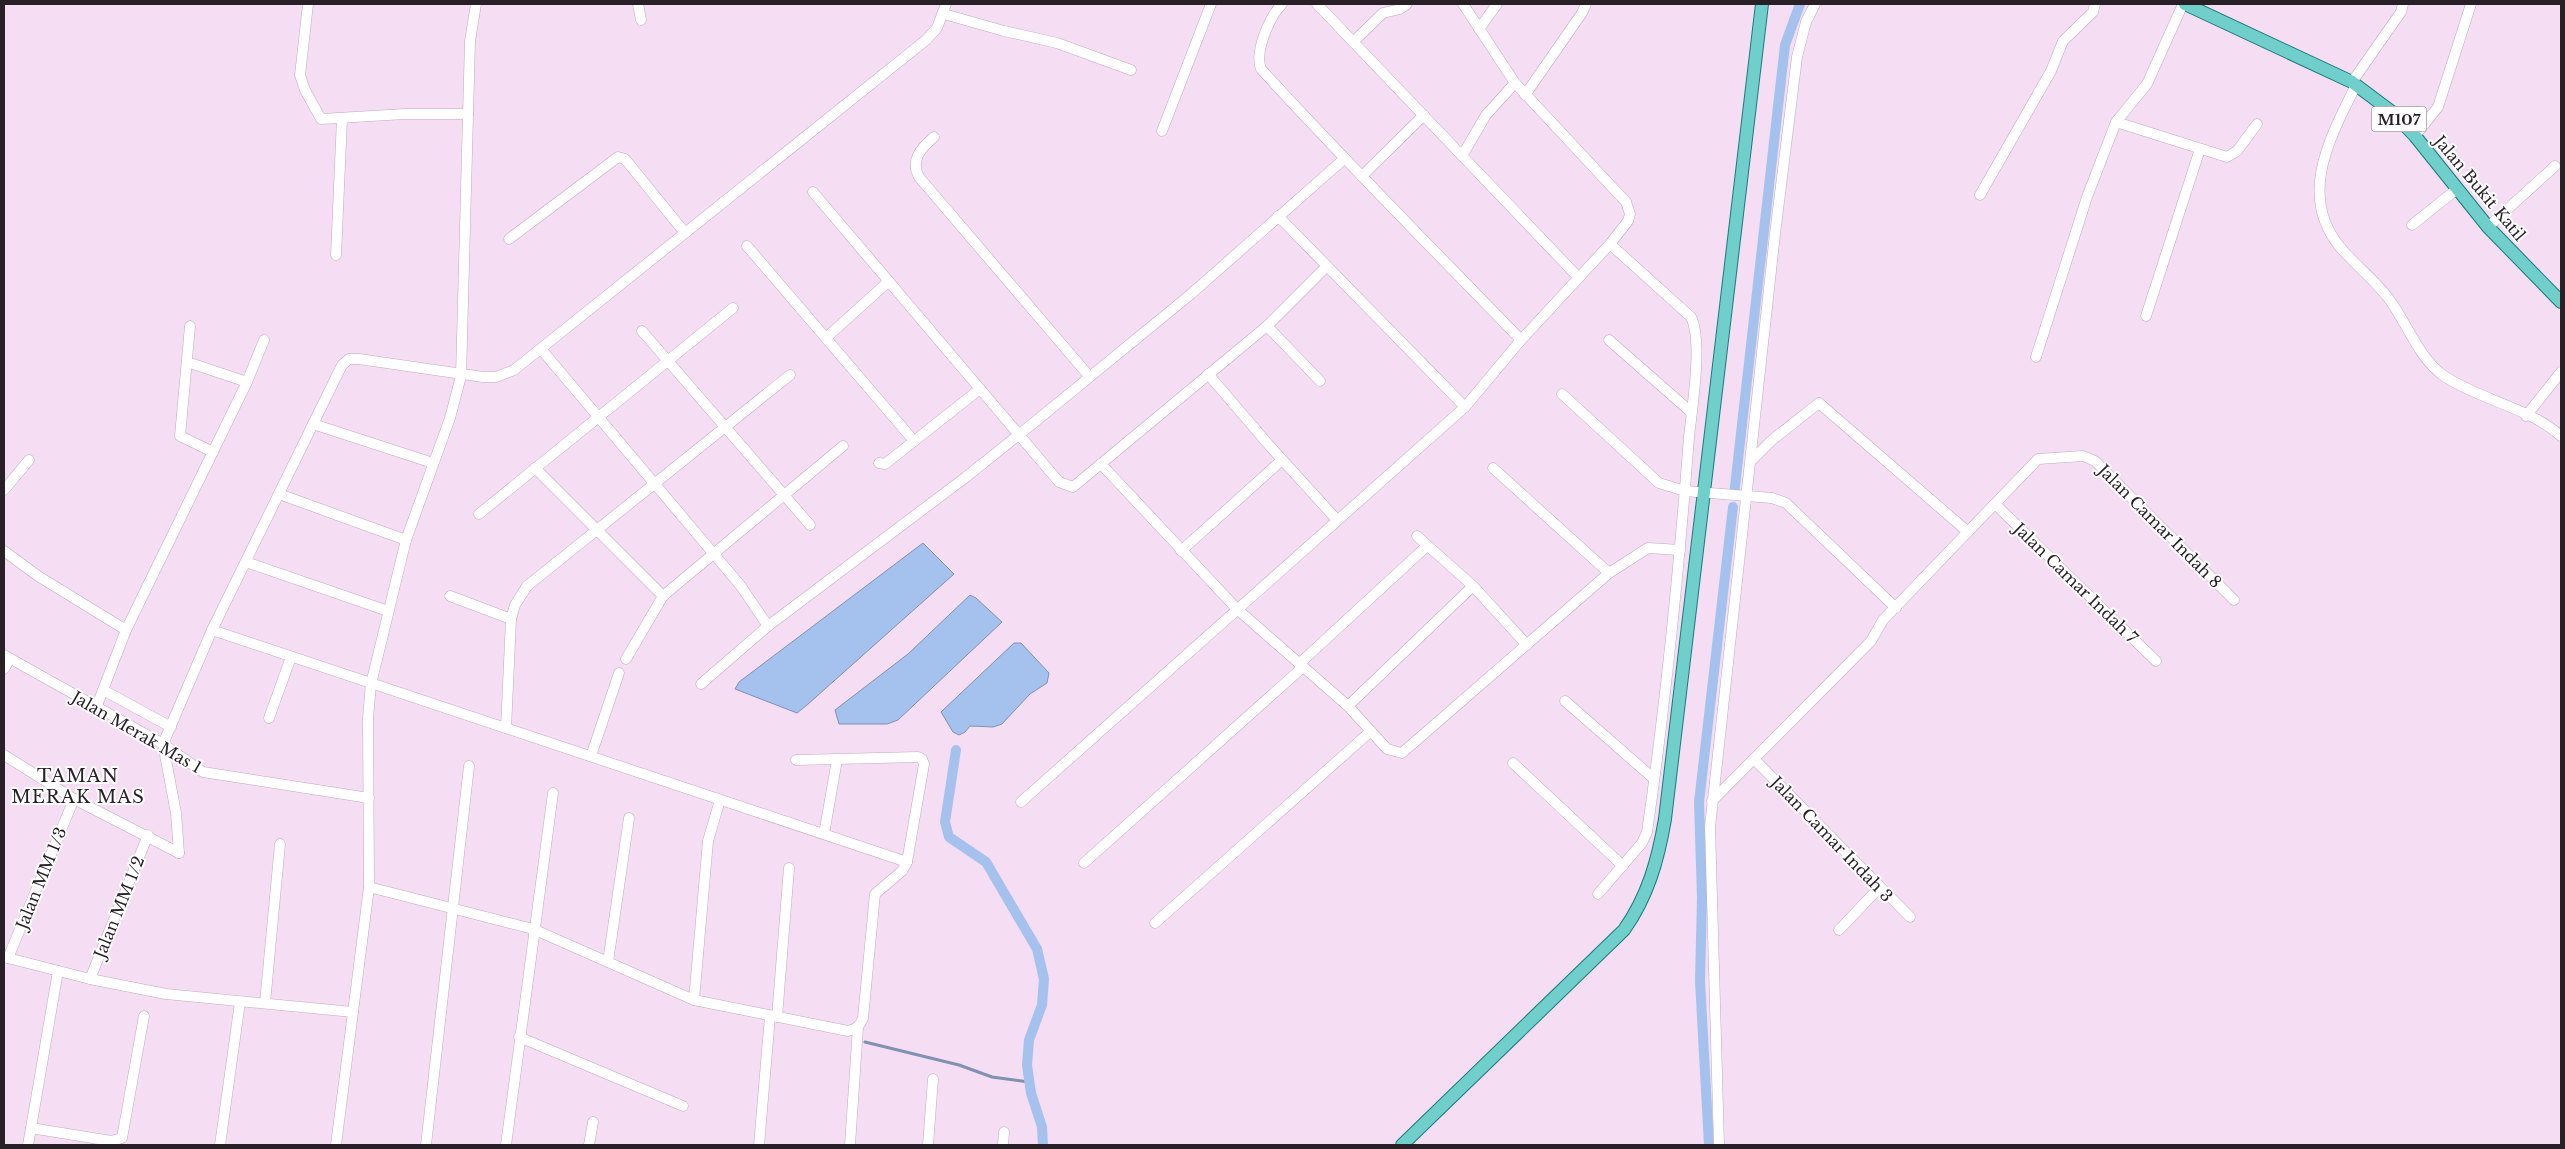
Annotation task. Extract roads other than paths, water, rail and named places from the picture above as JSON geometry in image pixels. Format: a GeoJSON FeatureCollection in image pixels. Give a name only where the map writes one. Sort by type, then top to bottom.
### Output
{"type":"FeatureCollection","features":[{"type":"Feature","properties":{"kind":"main road"},"geometry":{"type":"LineString","coordinates":[[1402,1145],[1609,945],[1632,918],[1646,892],[1654,869],[1666,819],[1762,4]]}},
{"type":"Feature","properties":{"kind":"main road","name":"Jalan Bukit Katil"},"geometry":{"type":"LineString","coordinates":[[2184,4],[2354,84],[2392,112],[2415,136],[2488,227],[2561,302]]}},
{"type":"Feature","properties":{"kind":"street"},"geometry":{"type":"LineString","coordinates":[[308,4],[305,46],[300,68],[305,90],[317,113],[324,120],[405,114],[468,114]]}},
{"type":"Feature","properties":{"kind":"street"},"geometry":{"type":"LineString","coordinates":[[336,1145],[369,887],[368,718],[371,684],[406,540],[453,409],[461,376],[470,41],[476,4]]}},
{"type":"Feature","properties":{"kind":"street"},"geometry":{"type":"LineString","coordinates":[[638,4],[641,20]]}},
{"type":"Feature","properties":{"kind":"street"},"geometry":{"type":"LineString","coordinates":[[1162,132],[1211,4]]}},
{"type":"Feature","properties":{"kind":"street"},"geometry":{"type":"LineString","coordinates":[[1282,4],[1270,21],[1260,52],[1259,64],[1344,159],[1521,340]]}},
{"type":"Feature","properties":{"kind":"street"},"geometry":{"type":"LineString","coordinates":[[1317,4],[1578,277]]}},
{"type":"Feature","properties":{"kind":"street"},"geometry":{"type":"LineString","coordinates":[[1353,42],[1383,13],[1400,9],[1407,4]]}},
{"type":"Feature","properties":{"kind":"street"},"geometry":{"type":"LineString","coordinates":[[1021,802],[1465,407],[1521,340],[1610,244],[1630,218],[1626,202],[1515,83],[1463,4]]}},
{"type":"Feature","properties":{"kind":"street"},"geometry":{"type":"LineString","coordinates":[[1479,29],[1497,4]]}},
{"type":"Feature","properties":{"kind":"street"},"geometry":{"type":"LineString","coordinates":[[1525,95],[1582,13],[1586,4]]}},
{"type":"Feature","properties":{"kind":"street"},"geometry":{"type":"LineString","coordinates":[[1720,1145],[1710,846],[1712,801],[1748,496],[1775,234],[1797,57],[1806,22],[1815,4]]}},
{"type":"Feature","properties":{"kind":"street"},"geometry":{"type":"LineString","coordinates":[[1980,195],[2051,71],[2063,41],[2093,12],[2095,4]]}},
{"type":"Feature","properties":{"kind":"street"},"geometry":{"type":"LineString","coordinates":[[2036,357],[2087,197],[2116,122],[2147,84],[2184,4]]}},
{"type":"Feature","properties":{"kind":"street"},"geometry":{"type":"LineString","coordinates":[[2403,4],[2401,12],[2354,84],[2331,138],[2321,170],[2319,202],[2323,217],[2338,246],[2389,299],[2435,368],[2451,380],[2544,424],[2561,436]]}},
{"type":"Feature","properties":{"kind":"street"},"geometry":{"type":"LineString","coordinates":[[2415,136],[2438,107],[2471,4]]}},
{"type":"Feature","properties":{"kind":"street"},"geometry":{"type":"LineString","coordinates":[[4,755],[74,799],[148,835],[179,853],[176,813],[162,744],[212,630],[342,364],[349,359],[359,359],[461,376],[490,377],[503,375],[514,370],[926,40],[938,28],[945,9],[1004,31],[1057,43],[1131,70]]}},
{"type":"Feature","properties":{"kind":"street"},"geometry":{"type":"LineString","coordinates":[[1462,156],[1486,115],[1515,83]]}},
{"type":"Feature","properties":{"kind":"street"},"geometry":{"type":"LineString","coordinates":[[1362,176],[1424,115]]}},
{"type":"Feature","properties":{"kind":"street"},"geometry":{"type":"LineString","coordinates":[[336,255],[342,119]]}},
{"type":"Feature","properties":{"kind":"street"},"geometry":{"type":"LineString","coordinates":[[2116,122],[2223,157],[2231,156],[2257,124]]}},
{"type":"Feature","properties":{"kind":"street"},"geometry":{"type":"LineString","coordinates":[[934,137],[918,153],[916,171],[919,177],[1089,376]]}},
{"type":"Feature","properties":{"kind":"street"},"geometry":{"type":"LineString","coordinates":[[2146,316],[2200,149]]}},
{"type":"Feature","properties":{"kind":"street"},"geometry":{"type":"LineString","coordinates":[[509,239],[618,157],[625,159],[685,233]]}},
{"type":"Feature","properties":{"kind":"street"},"geometry":{"type":"LineString","coordinates":[[701,684],[768,626],[966,477],[1191,294],[1344,159]]}},
{"type":"Feature","properties":{"kind":"street"},"geometry":{"type":"LineString","coordinates":[[2488,227],[2555,166]]}},
{"type":"Feature","properties":{"kind":"street"},"geometry":{"type":"LineString","coordinates":[[2412,225],[2457,189]]}},
{"type":"Feature","properties":{"kind":"street"},"geometry":{"type":"LineString","coordinates":[[813,192],[1018,435],[1063,485],[1073,487],[1267,326],[1326,267]]}},
{"type":"Feature","properties":{"kind":"street"},"geometry":{"type":"LineString","coordinates":[[1278,216],[1465,407]]}},
{"type":"Feature","properties":{"kind":"street"},"geometry":{"type":"LineString","coordinates":[[1598,894],[1642,843],[1647,832],[1680,550],[1695,366],[1694,323],[1686,311],[1610,244]]}},
{"type":"Feature","properties":{"kind":"street"},"geometry":{"type":"LineString","coordinates":[[747,246],[827,337],[914,441]]}},
{"type":"Feature","properties":{"kind":"street"},"geometry":{"type":"LineString","coordinates":[[827,337],[889,281]]}},
{"type":"Feature","properties":{"kind":"street"},"geometry":{"type":"LineString","coordinates":[[479,514],[733,308]]}},
{"type":"Feature","properties":{"kind":"street"},"geometry":{"type":"LineString","coordinates":[[190,326],[180,436],[213,452]]}},
{"type":"Feature","properties":{"kind":"street"},"geometry":{"type":"LineString","coordinates":[[1267,326],[1320,381]]}},
{"type":"Feature","properties":{"kind":"street"},"geometry":{"type":"LineString","coordinates":[[642,331],[810,524]]}},
{"type":"Feature","properties":{"kind":"street"},"geometry":{"type":"LineString","coordinates":[[96,708],[126,630],[247,382],[264,340]]}},
{"type":"Feature","properties":{"kind":"street"},"geometry":{"type":"LineString","coordinates":[[1609,340],[1691,412]]}},
{"type":"Feature","properties":{"kind":"street"},"geometry":{"type":"LineString","coordinates":[[541,349],[599,415],[740,585],[768,626]]}},
{"type":"Feature","properties":{"kind":"street"},"geometry":{"type":"LineString","coordinates":[[187,362],[247,382]]}},
{"type":"Feature","properties":{"kind":"street"},"geometry":{"type":"LineString","coordinates":[[2526,416],[2561,372]]}},
{"type":"Feature","properties":{"kind":"street"},"geometry":{"type":"LineString","coordinates":[[1208,374],[1337,520]]}},
{"type":"Feature","properties":{"kind":"street"},"geometry":{"type":"LineString","coordinates":[[506,728],[511,619],[516,605],[527,586],[724,426],[790,375]]}},
{"type":"Feature","properties":{"kind":"street"},"geometry":{"type":"LineString","coordinates":[[880,464],[885,464],[980,389]]}},
{"type":"Feature","properties":{"kind":"street"},"geometry":{"type":"LineString","coordinates":[[1562,394],[1659,483],[1685,491],[1772,498],[1786,503],[1896,608]]}},
{"type":"Feature","properties":{"kind":"street"},"geometry":{"type":"LineString","coordinates":[[1751,461],[1772,440],[1819,403],[1968,532]]}},
{"type":"Feature","properties":{"kind":"street"},"geometry":{"type":"LineString","coordinates":[[313,424],[433,464]]}},
{"type":"Feature","properties":{"kind":"street"},"geometry":{"type":"LineString","coordinates":[[626,659],[663,596],[843,446]]}},
{"type":"Feature","properties":{"kind":"street","name":"Jalan Camar Indah 8"},"geometry":{"type":"LineString","coordinates":[[1995,504],[2038,460],[2083,456],[2095,461],[2234,600]]}},
{"type":"Feature","properties":{"kind":"street"},"geometry":{"type":"LineString","coordinates":[[4,490],[29,460]]}},
{"type":"Feature","properties":{"kind":"street"},"geometry":{"type":"LineString","coordinates":[[1181,551],[1282,460]]}},
{"type":"Feature","properties":{"kind":"street"},"geometry":{"type":"LineString","coordinates":[[1101,464],[1237,609],[1348,706],[1387,749],[1402,753],[1609,574],[1648,548],[1680,550]]}},
{"type":"Feature","properties":{"kind":"street"},"geometry":{"type":"LineString","coordinates":[[535,468],[663,596]]}},
{"type":"Feature","properties":{"kind":"street"},"geometry":{"type":"LineString","coordinates":[[1493,468],[1609,574]]}},
{"type":"Feature","properties":{"kind":"street"},"geometry":{"type":"LineString","coordinates":[[279,494],[406,540]]}},
{"type":"Feature","properties":{"kind":"street"},"geometry":{"type":"LineString","coordinates":[[1712,801],[1872,641],[1878,626],[1995,504]]}},
{"type":"Feature","properties":{"kind":"street","name":"Jalan Camar Indah 7"},"geometry":{"type":"LineString","coordinates":[[1995,504],[2156,661]]}},
{"type":"Feature","properties":{"kind":"street"},"geometry":{"type":"LineString","coordinates":[[1417,536],[1473,586],[1527,645]]}},
{"type":"Feature","properties":{"kind":"street"},"geometry":{"type":"LineString","coordinates":[[1084,863],[1302,665],[1428,546]]}},
{"type":"Feature","properties":{"kind":"street"},"geometry":{"type":"LineString","coordinates":[[4,551],[22,566],[126,630]]}},
{"type":"Feature","properties":{"kind":"street"},"geometry":{"type":"LineString","coordinates":[[246,562],[388,611]]}},
{"type":"Feature","properties":{"kind":"street"},"geometry":{"type":"LineString","coordinates":[[1348,706],[1473,586]]}},
{"type":"Feature","properties":{"kind":"street"},"geometry":{"type":"LineString","coordinates":[[450,596],[511,619]]}},
{"type":"Feature","properties":{"kind":"street"},"geometry":{"type":"LineString","coordinates":[[212,630],[907,862]]}},
{"type":"Feature","properties":{"kind":"street"},"geometry":{"type":"LineString","coordinates":[[4,669],[7,657]]}},
{"type":"Feature","properties":{"kind":"street","name":"Jalan Merak Mas 1"},"geometry":{"type":"LineString","coordinates":[[7,657],[162,744],[192,766],[213,775],[369,798]]}},
{"type":"Feature","properties":{"kind":"street"},"geometry":{"type":"LineString","coordinates":[[269,718],[291,657]]}},
{"type":"Feature","properties":{"kind":"street"},"geometry":{"type":"LineString","coordinates":[[591,756],[619,673]]}},
{"type":"Feature","properties":{"kind":"street"},"geometry":{"type":"LineString","coordinates":[[103,690],[171,727]]}},
{"type":"Feature","properties":{"kind":"street"},"geometry":{"type":"LineString","coordinates":[[1565,701],[1653,778]]}},
{"type":"Feature","properties":{"kind":"street"},"geometry":{"type":"LineString","coordinates":[[1155,924],[1371,731]]}},
{"type":"Feature","properties":{"kind":"street"},"geometry":{"type":"LineString","coordinates":[[796,760],[918,757],[922,759],[924,764],[907,862],[902,871],[875,894],[863,1018],[858,1027],[850,1145]]}},
{"type":"Feature","properties":{"kind":"street"},"geometry":{"type":"LineString","coordinates":[[824,834],[837,760]]}},
{"type":"Feature","properties":{"kind":"street","name":"Jalan Camar Indah 3"},"geometry":{"type":"LineString","coordinates":[[1755,760],[1879,888],[1910,917]]}},
{"type":"Feature","properties":{"kind":"street"},"geometry":{"type":"LineString","coordinates":[[1513,763],[1623,866]]}},
{"type":"Feature","properties":{"kind":"street"},"geometry":{"type":"LineString","coordinates":[[426,1145],[469,766]]}},
{"type":"Feature","properties":{"kind":"street"},"geometry":{"type":"LineString","coordinates":[[506,1145],[552,793]]}},
{"type":"Feature","properties":{"kind":"street","name":"Jalan MM 1/3"},"geometry":{"type":"LineString","coordinates":[[6,957],[74,799]]}},
{"type":"Feature","properties":{"kind":"street"},"geometry":{"type":"LineString","coordinates":[[694,1000],[708,841],[720,800]]}},
{"type":"Feature","properties":{"kind":"street"},"geometry":{"type":"LineString","coordinates":[[608,962],[629,818]]}},
{"type":"Feature","properties":{"kind":"street","name":"Jalan MM 1/2"},"geometry":{"type":"LineString","coordinates":[[90,979],[148,835]]}},
{"type":"Feature","properties":{"kind":"street"},"geometry":{"type":"LineString","coordinates":[[265,1003],[280,844]]}},
{"type":"Feature","properties":{"kind":"street"},"geometry":{"type":"LineString","coordinates":[[759,1145],[790,868]]}},
{"type":"Feature","properties":{"kind":"street"},"geometry":{"type":"LineString","coordinates":[[369,887],[533,929],[694,1000],[848,1031],[858,1027]]}},
{"type":"Feature","properties":{"kind":"street"},"geometry":{"type":"LineString","coordinates":[[1839,930],[1879,888]]}},
{"type":"Feature","properties":{"kind":"street"},"geometry":{"type":"LineString","coordinates":[[6,957],[90,979],[166,994],[354,1012]]}},
{"type":"Feature","properties":{"kind":"street"},"geometry":{"type":"LineString","coordinates":[[28,1145],[58,971]]}},
{"type":"Feature","properties":{"kind":"street"},"geometry":{"type":"LineString","coordinates":[[220,1145],[240,1002]]}},
{"type":"Feature","properties":{"kind":"street"},"geometry":{"type":"LineString","coordinates":[[30,1128],[119,1141],[122,1138],[144,1016]]}},
{"type":"Feature","properties":{"kind":"street"},"geometry":{"type":"LineString","coordinates":[[519,1037],[683,1106]]}},
{"type":"Feature","properties":{"kind":"street"},"geometry":{"type":"LineString","coordinates":[[928,1145],[933,1079]]}},
{"type":"Feature","properties":{"kind":"street"},"geometry":{"type":"LineString","coordinates":[[589,1145],[593,1122]]}},
{"type":"Feature","properties":{"kind":"street"},"geometry":{"type":"LineString","coordinates":[[1003,1145],[1004,1132]]}},
{"type":"Feature","properties":{"kind":"water"},"geometry":{"type":"Polygon","coordinates":[[[923,543],[954,574],[797,713],[735,689],[739,682],[923,543]]]}},
{"type":"Feature","properties":{"kind":"water"},"geometry":{"type":"Polygon","coordinates":[[[970,595],[976,598],[1002,622],[898,720],[887,724],[839,724],[835,710],[908,654],[970,595]]]}},
{"type":"Feature","properties":{"kind":"water"},"geometry":{"type":"Polygon","coordinates":[[[1014,643],[1021,643],[1049,673],[1047,683],[1030,694],[1002,724],[993,727],[970,726],[959,735],[953,732],[941,712],[1014,643]]]}},
{"type":"Feature","properties":{"kind":"waterway"},"geometry":{"type":"LineString","coordinates":[[1734,495],[1785,45],[1800,4]]}},
{"type":"Feature","properties":{"kind":"waterway"},"geometry":{"type":"LineString","coordinates":[[1709,1145],[1700,981],[1702,898],[1699,802],[1733,507]]}},
{"type":"Feature","properties":{"kind":"waterway"},"geometry":{"type":"LineString","coordinates":[[956,750],[945,822],[949,837],[986,862],[1037,949],[1044,979],[1042,1005],[1029,1040],[1027,1065],[1031,1093],[1042,1127],[1043,1145]]}},
{"type":"Feature","properties":{"kind":"waterway"},"geometry":{"type":"LineString","coordinates":[[865,1042],[959,1065],[992,1077],[1029,1082]]}},
{"type":"Feature","properties":{"kind":"district","name":"TAMAN MERAK MAS"},"geometry":{"type":"Point","coordinates":[78,786]}}]}
